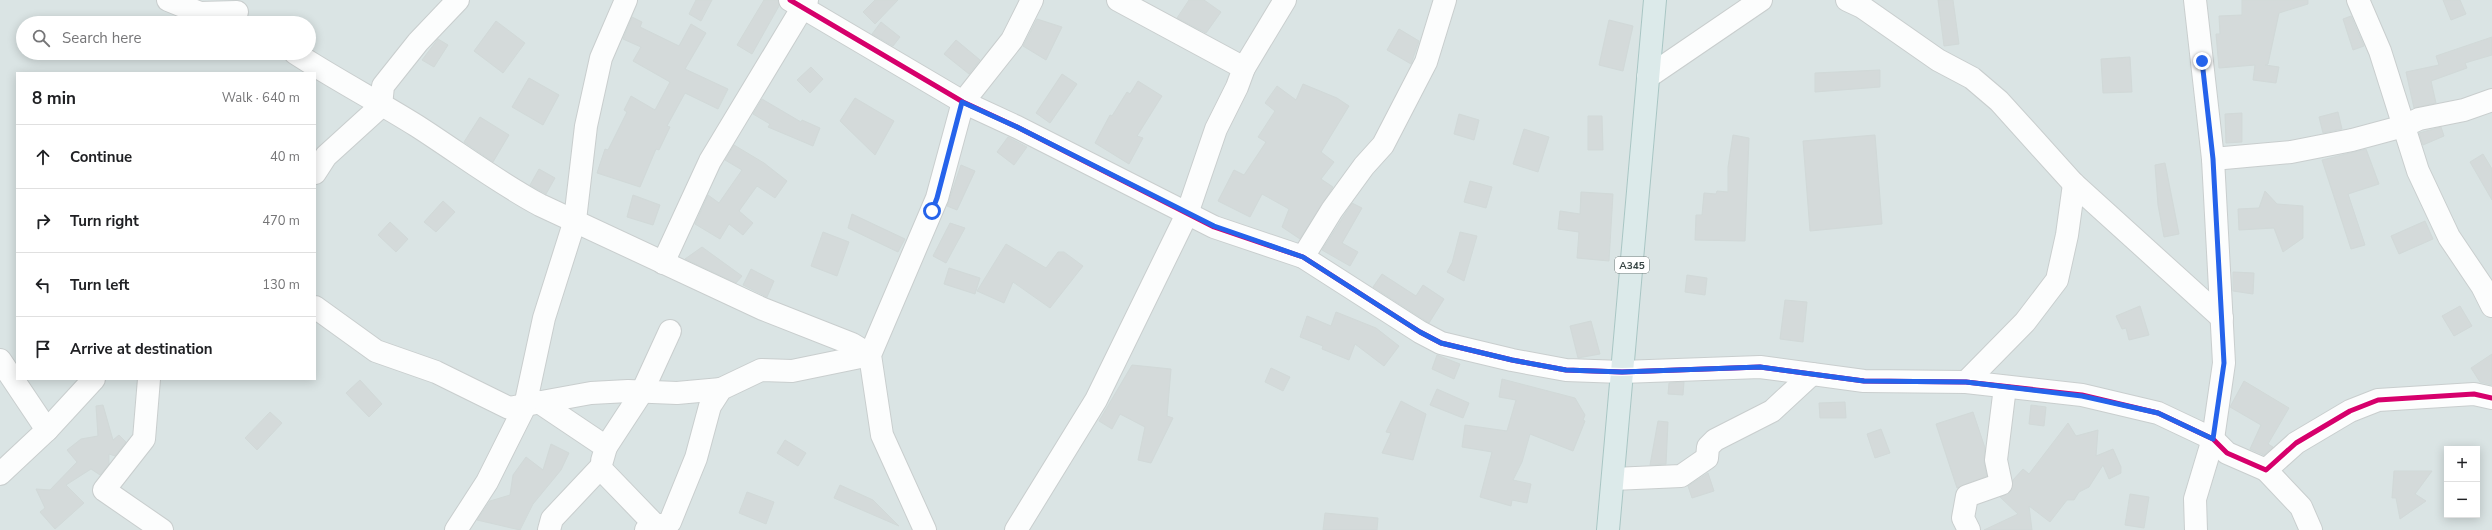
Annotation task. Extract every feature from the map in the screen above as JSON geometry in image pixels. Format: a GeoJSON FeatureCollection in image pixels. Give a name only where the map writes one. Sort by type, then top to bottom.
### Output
{"type":"FeatureCollection","features":[{"type":"Feature","properties":{"kind":"highway","name":"A345"},"geometry":{"type":"LineString","coordinates":[[1608,530],[1655,0]]}},
{"type":"Feature","properties":{"kind":"street"},"geometry":{"type":"LineString","coordinates":[[168,0],[200,13],[239,12]]}},
{"type":"Feature","properties":{"kind":"street"},"geometry":{"type":"LineString","coordinates":[[316,171],[326,156],[381,106],[383,86],[418,42],[458,0]]}},
{"type":"Feature","properties":{"kind":"street"},"geometry":{"type":"LineString","coordinates":[[456,530],[487,482],[532,404],[544,318],[575,220],[586,126],[601,58],[626,0]]}},
{"type":"Feature","properties":{"kind":"street"},"geometry":{"type":"LineString","coordinates":[[925,530],[882,435],[870,355],[937,198],[962,102],[1012,40],[1032,0]]}},
{"type":"Feature","properties":{"kind":"street"},"geometry":{"type":"LineString","coordinates":[[1118,0],[1244,68]]}},
{"type":"Feature","properties":{"kind":"street"},"geometry":{"type":"LineString","coordinates":[[1016,530],[1096,400],[1187,214],[1216,129],[1237,87],[1244,68],[1285,0]]}},
{"type":"Feature","properties":{"kind":"street"},"geometry":{"type":"LineString","coordinates":[[1303,257],[1332,210],[1364,166],[1383,145],[1426,62],[1445,0]]}},
{"type":"Feature","properties":{"kind":"street"},"geometry":{"type":"LineString","coordinates":[[1648,77],[1761,0]]}},
{"type":"Feature","properties":{"kind":"street"},"geometry":{"type":"LineString","coordinates":[[1847,0],[1862,7],[1938,60],[1972,78],[1999,101],[2074,184],[2222,318]]}},
{"type":"Feature","properties":{"kind":"street"},"geometry":{"type":"LineString","coordinates":[[2194,0],[2213,159],[2224,363],[2213,439],[2196,499],[2196,530]]}},
{"type":"Feature","properties":{"kind":"street"},"geometry":{"type":"LineString","coordinates":[[2358,0],[2380,51],[2418,171],[2449,237],[2482,286],[2492,306]]}},
{"type":"Feature","properties":{"kind":"street"},"geometry":{"type":"LineString","coordinates":[[663,263],[710,161],[800,2],[962,102],[1017,127],[1187,214],[1214,226],[1303,257],[1420,332],[1441,343],[1512,360],[1566,370],[1622,372],[1760,367],[1864,381],[1966,382],[2082,396],[2158,413],[2213,439],[2227,453],[2266,470],[2301,507],[2311,530]]}},
{"type":"Feature","properties":{"kind":"street"},"geometry":{"type":"LineString","coordinates":[[305,60],[417,126],[511,189],[663,263],[763,309],[852,344],[870,355]]}},
{"type":"Feature","properties":{"kind":"street"},"geometry":{"type":"LineString","coordinates":[[2213,159],[2291,152],[2404,126],[2419,119],[2464,110],[2492,100]]}},
{"type":"Feature","properties":{"kind":"street"},"geometry":{"type":"LineString","coordinates":[[1966,382],[2025,322],[2057,280],[2067,235],[2074,184]]}},
{"type":"Feature","properties":{"kind":"street"},"geometry":{"type":"LineString","coordinates":[[316,308],[376,351],[436,372],[508,408],[591,393],[677,393],[721,389],[761,370],[792,371],[870,355]]}},
{"type":"Feature","properties":{"kind":"street"},"geometry":{"type":"LineString","coordinates":[[549,530],[552,519],[600,468],[606,447],[642,392],[670,331]]}},
{"type":"Feature","properties":{"kind":"street"},"geometry":{"type":"LineString","coordinates":[[0,360],[47,430]]}},
{"type":"Feature","properties":{"kind":"street"},"geometry":{"type":"LineString","coordinates":[[1613,479],[1681,476],[1707,458],[1708,448],[1715,440],[1772,411],[1812,374]]}},
{"type":"Feature","properties":{"kind":"street"},"geometry":{"type":"LineString","coordinates":[[0,474],[47,430],[93,380]]}},
{"type":"Feature","properties":{"kind":"street"},"geometry":{"type":"LineString","coordinates":[[149,380],[144,439],[104,490],[162,530]]}},
{"type":"Feature","properties":{"kind":"street"},"geometry":{"type":"LineString","coordinates":[[1969,530],[1963,518],[1968,496],[2001,484],[1996,460],[2005,387]]}},
{"type":"Feature","properties":{"kind":"street"},"geometry":{"type":"LineString","coordinates":[[600,468],[663,527],[696,458],[710,406],[721,389]]}},
{"type":"Feature","properties":{"kind":"street"},"geometry":{"type":"LineString","coordinates":[[2266,470],[2296,444],[2350,411],[2378,400],[2474,394],[2492,398]]}},
{"type":"Feature","properties":{"kind":"street"},"geometry":{"type":"LineString","coordinates":[[532,404],[606,447]]}},
{"type":"Feature","properties":{"kind":"shaded area"},"geometry":{"type":"Polygon","coordinates":[[[0,0],[2492,0],[2492,530],[0,530],[0,0]]]}},
{"type":"Feature","properties":{"kind":"building"},"geometry":{"type":"Polygon","coordinates":[[[696,0],[712,0],[701,21],[689,14],[696,0]]]}},
{"type":"Feature","properties":{"kind":"building"},"geometry":{"type":"Polygon","coordinates":[[[764,0],[778,0],[779,6],[752,54],[737,45],[764,0]]]}},
{"type":"Feature","properties":{"kind":"building"},"geometry":{"type":"Polygon","coordinates":[[[875,0],[898,0],[875,24],[863,12],[875,0]]]}},
{"type":"Feature","properties":{"kind":"building"},"geometry":{"type":"Polygon","coordinates":[[[1189,0],[1204,0],[1221,12],[1206,33],[1177,18],[1189,0]]]}},
{"type":"Feature","properties":{"kind":"building"},"geometry":{"type":"Polygon","coordinates":[[[1938,0],[1953,0],[1959,44],[1944,46],[1938,0]]]}},
{"type":"Feature","properties":{"kind":"building"},"geometry":{"type":"Polygon","coordinates":[[[2242,0],[2308,0],[2308,4],[2279,13],[2268,64],[2265,65],[2279,67],[2276,83],[2253,80],[2255,65],[2219,68],[2216,34],[2220,34],[2219,16],[2242,15],[2242,0]]]}},
{"type":"Feature","properties":{"kind":"building"},"geometry":{"type":"Polygon","coordinates":[[[2443,0],[2460,0],[2466,14],[2451,20],[2443,0]]]}},
{"type":"Feature","properties":{"kind":"building"},"geometry":{"type":"Polygon","coordinates":[[[2351,16],[2364,46],[2353,50],[2343,19],[2351,16]]]}},
{"type":"Feature","properties":{"kind":"building"},"geometry":{"type":"Polygon","coordinates":[[[632,17],[642,22],[640,27],[679,46],[691,24],[706,33],[685,69],[728,89],[718,109],[685,93],[667,126],[670,127],[659,150],[656,149],[640,187],[597,173],[605,149],[608,150],[627,112],[624,110],[631,96],[655,110],[670,82],[633,61],[641,47],[623,39],[632,17]]]}},
{"type":"Feature","properties":{"kind":"building"},"geometry":{"type":"Polygon","coordinates":[[[1037,19],[1062,27],[1046,60],[1023,46],[1037,19]]]}},
{"type":"Feature","properties":{"kind":"building"},"geometry":{"type":"Polygon","coordinates":[[[1609,20],[1633,26],[1623,71],[1599,65],[1609,20]]]}},
{"type":"Feature","properties":{"kind":"building"},"geometry":{"type":"Polygon","coordinates":[[[496,21],[525,43],[503,73],[474,51],[496,21]]]}},
{"type":"Feature","properties":{"kind":"building"},"geometry":{"type":"Polygon","coordinates":[[[881,22],[900,37],[893,46],[872,34],[881,22]]]}},
{"type":"Feature","properties":{"kind":"building"},"geometry":{"type":"Polygon","coordinates":[[[1399,29],[1419,41],[1411,64],[1387,50],[1399,29]]]}},
{"type":"Feature","properties":{"kind":"building"},"geometry":{"type":"Polygon","coordinates":[[[2492,37],[2492,55],[2465,63],[2467,68],[2431,81],[2436,103],[2414,108],[2406,72],[2439,65],[2436,56],[2492,37]]]}},
{"type":"Feature","properties":{"kind":"building"},"geometry":{"type":"Polygon","coordinates":[[[438,39],[448,45],[434,67],[422,60],[438,39]]]}},
{"type":"Feature","properties":{"kind":"building"},"geometry":{"type":"Polygon","coordinates":[[[956,40],[980,60],[969,74],[944,54],[956,40]]]}},
{"type":"Feature","properties":{"kind":"building"},"geometry":{"type":"Polygon","coordinates":[[[2130,57],[2132,92],[2103,93],[2101,59],[2130,57]]]}},
{"type":"Feature","properties":{"kind":"building"},"geometry":{"type":"Polygon","coordinates":[[[811,67],[823,79],[810,93],[797,80],[811,67]]]}},
{"type":"Feature","properties":{"kind":"building"},"geometry":{"type":"Polygon","coordinates":[[[1880,70],[1880,87],[1815,92],[1815,73],[1880,70]]]}},
{"type":"Feature","properties":{"kind":"building"},"geometry":{"type":"Polygon","coordinates":[[[1062,74],[1077,84],[1050,123],[1036,113],[1062,74]]]}},
{"type":"Feature","properties":{"kind":"building"},"geometry":{"type":"Polygon","coordinates":[[[529,78],[559,95],[543,125],[512,107],[529,78]]]}},
{"type":"Feature","properties":{"kind":"building"},"geometry":{"type":"Polygon","coordinates":[[[1138,81],[1162,96],[1137,136],[1143,138],[1129,164],[1095,143],[1110,115],[1112,116],[1127,92],[1130,94],[1138,81]]]}},
{"type":"Feature","properties":{"kind":"building"},"geometry":{"type":"Polygon","coordinates":[[[1303,84],[1337,98],[1349,106],[1321,152],[1334,162],[1321,179],[1333,187],[1300,239],[1282,227],[1289,209],[1262,194],[1250,217],[1218,201],[1234,170],[1244,175],[1266,142],[1258,137],[1275,111],[1265,103],[1277,86],[1296,100],[1303,84]]]}},
{"type":"Feature","properties":{"kind":"building"},"geometry":{"type":"Polygon","coordinates":[[[855,98],[894,121],[875,155],[840,121],[855,98]]]}},
{"type":"Feature","properties":{"kind":"building"},"geometry":{"type":"Polygon","coordinates":[[[762,99],[801,122],[802,120],[820,128],[813,146],[768,127],[770,124],[753,114],[762,99]]]}},
{"type":"Feature","properties":{"kind":"building"},"geometry":{"type":"Polygon","coordinates":[[[2338,112],[2342,129],[2323,133],[2319,117],[2338,112]]]}},
{"type":"Feature","properties":{"kind":"building"},"geometry":{"type":"Polygon","coordinates":[[[2242,113],[2242,142],[2226,143],[2225,114],[2242,113]]]}},
{"type":"Feature","properties":{"kind":"building"},"geometry":{"type":"Polygon","coordinates":[[[1459,114],[1479,120],[1474,140],[1454,134],[1459,114]]]}},
{"type":"Feature","properties":{"kind":"building"},"geometry":{"type":"Polygon","coordinates":[[[1588,116],[1602,116],[1603,150],[1588,150],[1588,116]]]}},
{"type":"Feature","properties":{"kind":"building"},"geometry":{"type":"Polygon","coordinates":[[[480,117],[509,135],[493,162],[464,142],[480,117]]]}},
{"type":"Feature","properties":{"kind":"building"},"geometry":{"type":"Polygon","coordinates":[[[2441,127],[2444,136],[2423,145],[2419,133],[2441,127]]]}},
{"type":"Feature","properties":{"kind":"building"},"geometry":{"type":"Polygon","coordinates":[[[1524,129],[1549,137],[1538,172],[1513,164],[1524,129]]]}},
{"type":"Feature","properties":{"kind":"building"},"geometry":{"type":"Polygon","coordinates":[[[1733,135],[1749,138],[1745,241],[1695,240],[1696,215],[1702,215],[1704,193],[1716,194],[1717,191],[1728,192],[1728,167],[1733,135]]]}},
{"type":"Feature","properties":{"kind":"building"},"geometry":{"type":"Polygon","coordinates":[[[1875,135],[1882,224],[1810,231],[1803,141],[1875,135]]]}},
{"type":"Feature","properties":{"kind":"building"},"geometry":{"type":"Polygon","coordinates":[[[1008,137],[1027,147],[1014,165],[997,152],[1008,137]]]}},
{"type":"Feature","properties":{"kind":"building"},"geometry":{"type":"Polygon","coordinates":[[[734,145],[764,163],[787,181],[775,198],[757,186],[739,211],[753,223],[743,235],[729,224],[720,239],[695,224],[708,195],[719,203],[742,170],[725,160],[734,145]]]}},
{"type":"Feature","properties":{"kind":"building"},"geometry":{"type":"Polygon","coordinates":[[[2366,149],[2379,184],[2348,194],[2365,245],[2351,249],[2322,160],[2366,149]]]}},
{"type":"Feature","properties":{"kind":"building"},"geometry":{"type":"Polygon","coordinates":[[[2483,154],[2492,169],[2492,200],[2470,162],[2483,154]]]}},
{"type":"Feature","properties":{"kind":"building"},"geometry":{"type":"Polygon","coordinates":[[[2165,163],[2179,234],[2164,237],[2158,205],[2155,165],[2165,163]]]}},
{"type":"Feature","properties":{"kind":"building"},"geometry":{"type":"Polygon","coordinates":[[[961,165],[975,171],[957,210],[947,206],[961,165]]]}},
{"type":"Feature","properties":{"kind":"building"},"geometry":{"type":"Polygon","coordinates":[[[539,169],[555,178],[546,194],[530,185],[539,169]]]}},
{"type":"Feature","properties":{"kind":"building"},"geometry":{"type":"Polygon","coordinates":[[[1470,181],[1492,187],[1486,208],[1464,202],[1470,181]]]}},
{"type":"Feature","properties":{"kind":"building"},"geometry":{"type":"Polygon","coordinates":[[[2265,191],[2277,204],[2303,206],[2303,238],[2283,252],[2274,228],[2239,230],[2238,209],[2259,208],[2265,191]]]}},
{"type":"Feature","properties":{"kind":"building"},"geometry":{"type":"Polygon","coordinates":[[[1581,192],[1613,194],[1609,261],[1577,258],[1579,232],[1558,229],[1560,211],[1580,214],[1581,192]]]}},
{"type":"Feature","properties":{"kind":"building"},"geometry":{"type":"Polygon","coordinates":[[[633,195],[660,205],[653,225],[627,217],[633,195]]]}},
{"type":"Feature","properties":{"kind":"building"},"geometry":{"type":"Polygon","coordinates":[[[443,201],[455,212],[436,232],[424,222],[443,201]]]}},
{"type":"Feature","properties":{"kind":"building"},"geometry":{"type":"Polygon","coordinates":[[[1352,203],[1362,208],[1342,243],[1358,252],[1350,266],[1322,250],[1352,203]]]}},
{"type":"Feature","properties":{"kind":"building"},"geometry":{"type":"Polygon","coordinates":[[[852,214],[905,239],[898,252],[848,228],[852,214]]]}},
{"type":"Feature","properties":{"kind":"building"},"geometry":{"type":"Polygon","coordinates":[[[2425,221],[2433,239],[2399,254],[2391,236],[2425,221]]]}},
{"type":"Feature","properties":{"kind":"building"},"geometry":{"type":"Polygon","coordinates":[[[390,222],[408,239],[396,252],[378,235],[390,222]]]}},
{"type":"Feature","properties":{"kind":"building"},"geometry":{"type":"Polygon","coordinates":[[[950,223],[965,228],[946,263],[933,256],[950,223]]]}},
{"type":"Feature","properties":{"kind":"building"},"geometry":{"type":"Polygon","coordinates":[[[823,232],[849,242],[837,276],[811,266],[823,232]]]}},
{"type":"Feature","properties":{"kind":"building"},"geometry":{"type":"Polygon","coordinates":[[[1460,232],[1477,236],[1464,281],[1447,272],[1452,263],[1460,232]]]}},
{"type":"Feature","properties":{"kind":"building"},"geometry":{"type":"Polygon","coordinates":[[[1006,244],[1046,268],[1058,252],[1064,252],[1083,266],[1050,308],[1013,282],[1004,303],[977,291],[1006,244]]]}},
{"type":"Feature","properties":{"kind":"building"},"geometry":{"type":"Polygon","coordinates":[[[702,247],[742,276],[736,283],[685,259],[702,247]]]}},
{"type":"Feature","properties":{"kind":"building"},"geometry":{"type":"Polygon","coordinates":[[[949,268],[980,278],[975,294],[944,284],[949,268]]]}},
{"type":"Feature","properties":{"kind":"building"},"geometry":{"type":"Polygon","coordinates":[[[751,269],[774,281],[767,297],[743,285],[751,269]]]}},
{"type":"Feature","properties":{"kind":"building"},"geometry":{"type":"Polygon","coordinates":[[[2233,272],[2254,273],[2253,294],[2233,291],[2233,272]]]}},
{"type":"Feature","properties":{"kind":"building"},"geometry":{"type":"Polygon","coordinates":[[[1382,274],[1416,296],[1423,285],[1444,299],[1429,323],[1373,287],[1382,274]]]}},
{"type":"Feature","properties":{"kind":"building"},"geometry":{"type":"Polygon","coordinates":[[[1687,275],[1707,278],[1705,295],[1685,292],[1687,275]]]}},
{"type":"Feature","properties":{"kind":"building"},"geometry":{"type":"Polygon","coordinates":[[[1785,300],[1807,302],[1803,342],[1780,339],[1785,300]]]}},
{"type":"Feature","properties":{"kind":"building"},"geometry":{"type":"Polygon","coordinates":[[[2140,306],[2149,335],[2129,340],[2126,328],[2122,329],[2116,316],[2140,306]]]}},
{"type":"Feature","properties":{"kind":"building"},"geometry":{"type":"Polygon","coordinates":[[[2460,306],[2472,326],[2454,336],[2442,316],[2460,306]]]}},
{"type":"Feature","properties":{"kind":"building"},"geometry":{"type":"Polygon","coordinates":[[[1336,312],[1376,328],[1399,346],[1384,366],[1355,344],[1349,360],[1322,349],[1323,346],[1300,337],[1307,316],[1331,326],[1336,312]]]}},
{"type":"Feature","properties":{"kind":"building"},"geometry":{"type":"Polygon","coordinates":[[[1591,321],[1600,354],[1578,358],[1570,326],[1591,321]]]}},
{"type":"Feature","properties":{"kind":"building"},"geometry":{"type":"Polygon","coordinates":[[[2492,354],[2492,385],[2480,382],[2471,368],[2492,354]]]}},
{"type":"Feature","properties":{"kind":"building"},"geometry":{"type":"Polygon","coordinates":[[[1437,355],[1460,364],[1454,379],[1432,369],[1437,355]]]}},
{"type":"Feature","properties":{"kind":"building"},"geometry":{"type":"Polygon","coordinates":[[[1132,365],[1171,369],[1167,416],[1173,418],[1151,463],[1138,460],[1145,427],[1120,414],[1112,429],[1099,421],[1132,365]]]}},
{"type":"Feature","properties":{"kind":"building"},"geometry":{"type":"Polygon","coordinates":[[[1271,368],[1290,377],[1283,391],[1265,382],[1271,368]]]}},
{"type":"Feature","properties":{"kind":"building"},"geometry":{"type":"Polygon","coordinates":[[[1502,379],[1575,398],[1585,415],[1583,420],[1585,421],[1573,451],[1530,434],[1522,462],[1513,480],[1531,484],[1527,503],[1512,500],[1511,506],[1480,497],[1492,452],[1462,447],[1465,425],[1507,431],[1516,400],[1499,397],[1502,379]]]}},
{"type":"Feature","properties":{"kind":"building"},"geometry":{"type":"Polygon","coordinates":[[[360,380],[382,404],[369,417],[346,393],[360,380]]]}},
{"type":"Feature","properties":{"kind":"building"},"geometry":{"type":"Polygon","coordinates":[[[2244,381],[2289,408],[2268,444],[2273,447],[2264,455],[2250,449],[2261,425],[2230,407],[2244,381]]]}},
{"type":"Feature","properties":{"kind":"building"},"geometry":{"type":"Polygon","coordinates":[[[1684,382],[1683,395],[1668,394],[1669,383],[1684,382]]]}},
{"type":"Feature","properties":{"kind":"building"},"geometry":{"type":"Polygon","coordinates":[[[1437,389],[1469,403],[1463,418],[1430,405],[1437,389]]]}},
{"type":"Feature","properties":{"kind":"building"},"geometry":{"type":"Polygon","coordinates":[[[1401,401],[1426,414],[1413,460],[1382,453],[1391,433],[1386,432],[1401,401]]]}},
{"type":"Feature","properties":{"kind":"building"},"geometry":{"type":"Polygon","coordinates":[[[1845,402],[1846,418],[1820,418],[1819,403],[1845,402]]]}},
{"type":"Feature","properties":{"kind":"building"},"geometry":{"type":"Polygon","coordinates":[[[103,405],[113,440],[119,435],[126,442],[115,456],[109,454],[109,464],[100,475],[91,469],[66,485],[84,503],[55,529],[40,512],[45,508],[36,489],[50,490],[77,462],[67,450],[81,439],[98,436],[96,406],[103,405]]]}},
{"type":"Feature","properties":{"kind":"building"},"geometry":{"type":"Polygon","coordinates":[[[2031,405],[2046,407],[2044,426],[2029,424],[2031,405]]]}},
{"type":"Feature","properties":{"kind":"building"},"geometry":{"type":"Polygon","coordinates":[[[270,412],[282,423],[257,450],[245,438],[270,412]]]}},
{"type":"Feature","properties":{"kind":"building"},"geometry":{"type":"Polygon","coordinates":[[[1973,412],[1985,448],[1984,462],[1987,476],[1957,488],[1936,424],[1973,412]]]}},
{"type":"Feature","properties":{"kind":"building"},"geometry":{"type":"Polygon","coordinates":[[[1658,421],[1668,422],[1666,464],[1650,465],[1658,421]]]}},
{"type":"Feature","properties":{"kind":"building"},"geometry":{"type":"Polygon","coordinates":[[[2068,423],[2076,436],[2098,430],[2096,456],[2113,449],[2121,467],[2121,473],[2109,479],[2103,465],[2089,487],[2079,492],[2074,500],[2067,500],[2050,522],[2029,506],[2032,530],[1984,530],[2018,514],[2000,497],[2010,492],[2013,480],[2023,469],[2029,474],[2068,423]]]}},
{"type":"Feature","properties":{"kind":"building"},"geometry":{"type":"Polygon","coordinates":[[[1881,429],[1890,453],[1875,458],[1867,434],[1881,429]]]}},
{"type":"Feature","properties":{"kind":"building"},"geometry":{"type":"Polygon","coordinates":[[[785,440],[806,453],[798,466],[777,453],[785,440]]]}},
{"type":"Feature","properties":{"kind":"building"},"geometry":{"type":"Polygon","coordinates":[[[551,444],[569,453],[561,470],[533,504],[520,530],[477,520],[490,501],[510,495],[513,475],[526,457],[543,470],[551,444]]]}},
{"type":"Feature","properties":{"kind":"building"},"geometry":{"type":"Polygon","coordinates":[[[2394,471],[2432,471],[2415,494],[2426,501],[2400,519],[2396,498],[2392,498],[2394,471]]]}},
{"type":"Feature","properties":{"kind":"building"},"geometry":{"type":"Polygon","coordinates":[[[1708,473],[1714,491],[1692,498],[1688,486],[1708,473]]]}},
{"type":"Feature","properties":{"kind":"building"},"geometry":{"type":"Polygon","coordinates":[[[840,485],[873,500],[899,526],[834,498],[840,485]]]}},
{"type":"Feature","properties":{"kind":"building"},"geometry":{"type":"Polygon","coordinates":[[[747,492],[774,502],[766,524],[739,513],[747,492]]]}},
{"type":"Feature","properties":{"kind":"building"},"geometry":{"type":"Polygon","coordinates":[[[2130,494],[2149,497],[2144,528],[2125,525],[2130,494]]]}},
{"type":"Feature","properties":{"kind":"building"},"geometry":{"type":"Polygon","coordinates":[[[1325,513],[1378,518],[1377,530],[1323,530],[1325,513]]]}},
{"type":"Feature","properties":{"kind":"cycle path"},"geometry":{"type":"LineString","coordinates":[[790,0],[963,102],[1017,127],[1214,227],[1303,257],[1420,332],[1441,343],[1512,360],[1566,370],[1622,372],[1760,367],[1864,381],[1966,382],[2082,395],[2158,413],[2213,439],[2227,453],[2266,470],[2296,443],[2350,411],[2378,400],[2474,394],[2492,398]]}},
{"type":"Feature","properties":{"kind":"route"},"geometry":{"type":"LineString","coordinates":[[932,211],[937,198],[962,102],[1017,127],[1214,226],[1303,257],[1420,332],[1441,343],[1512,360],[1566,370],[1622,372],[1760,367],[1864,381],[1966,382],[2082,396],[2158,413],[2213,439],[2224,363],[2212,166],[2213,159],[2202,61]]}}]}
